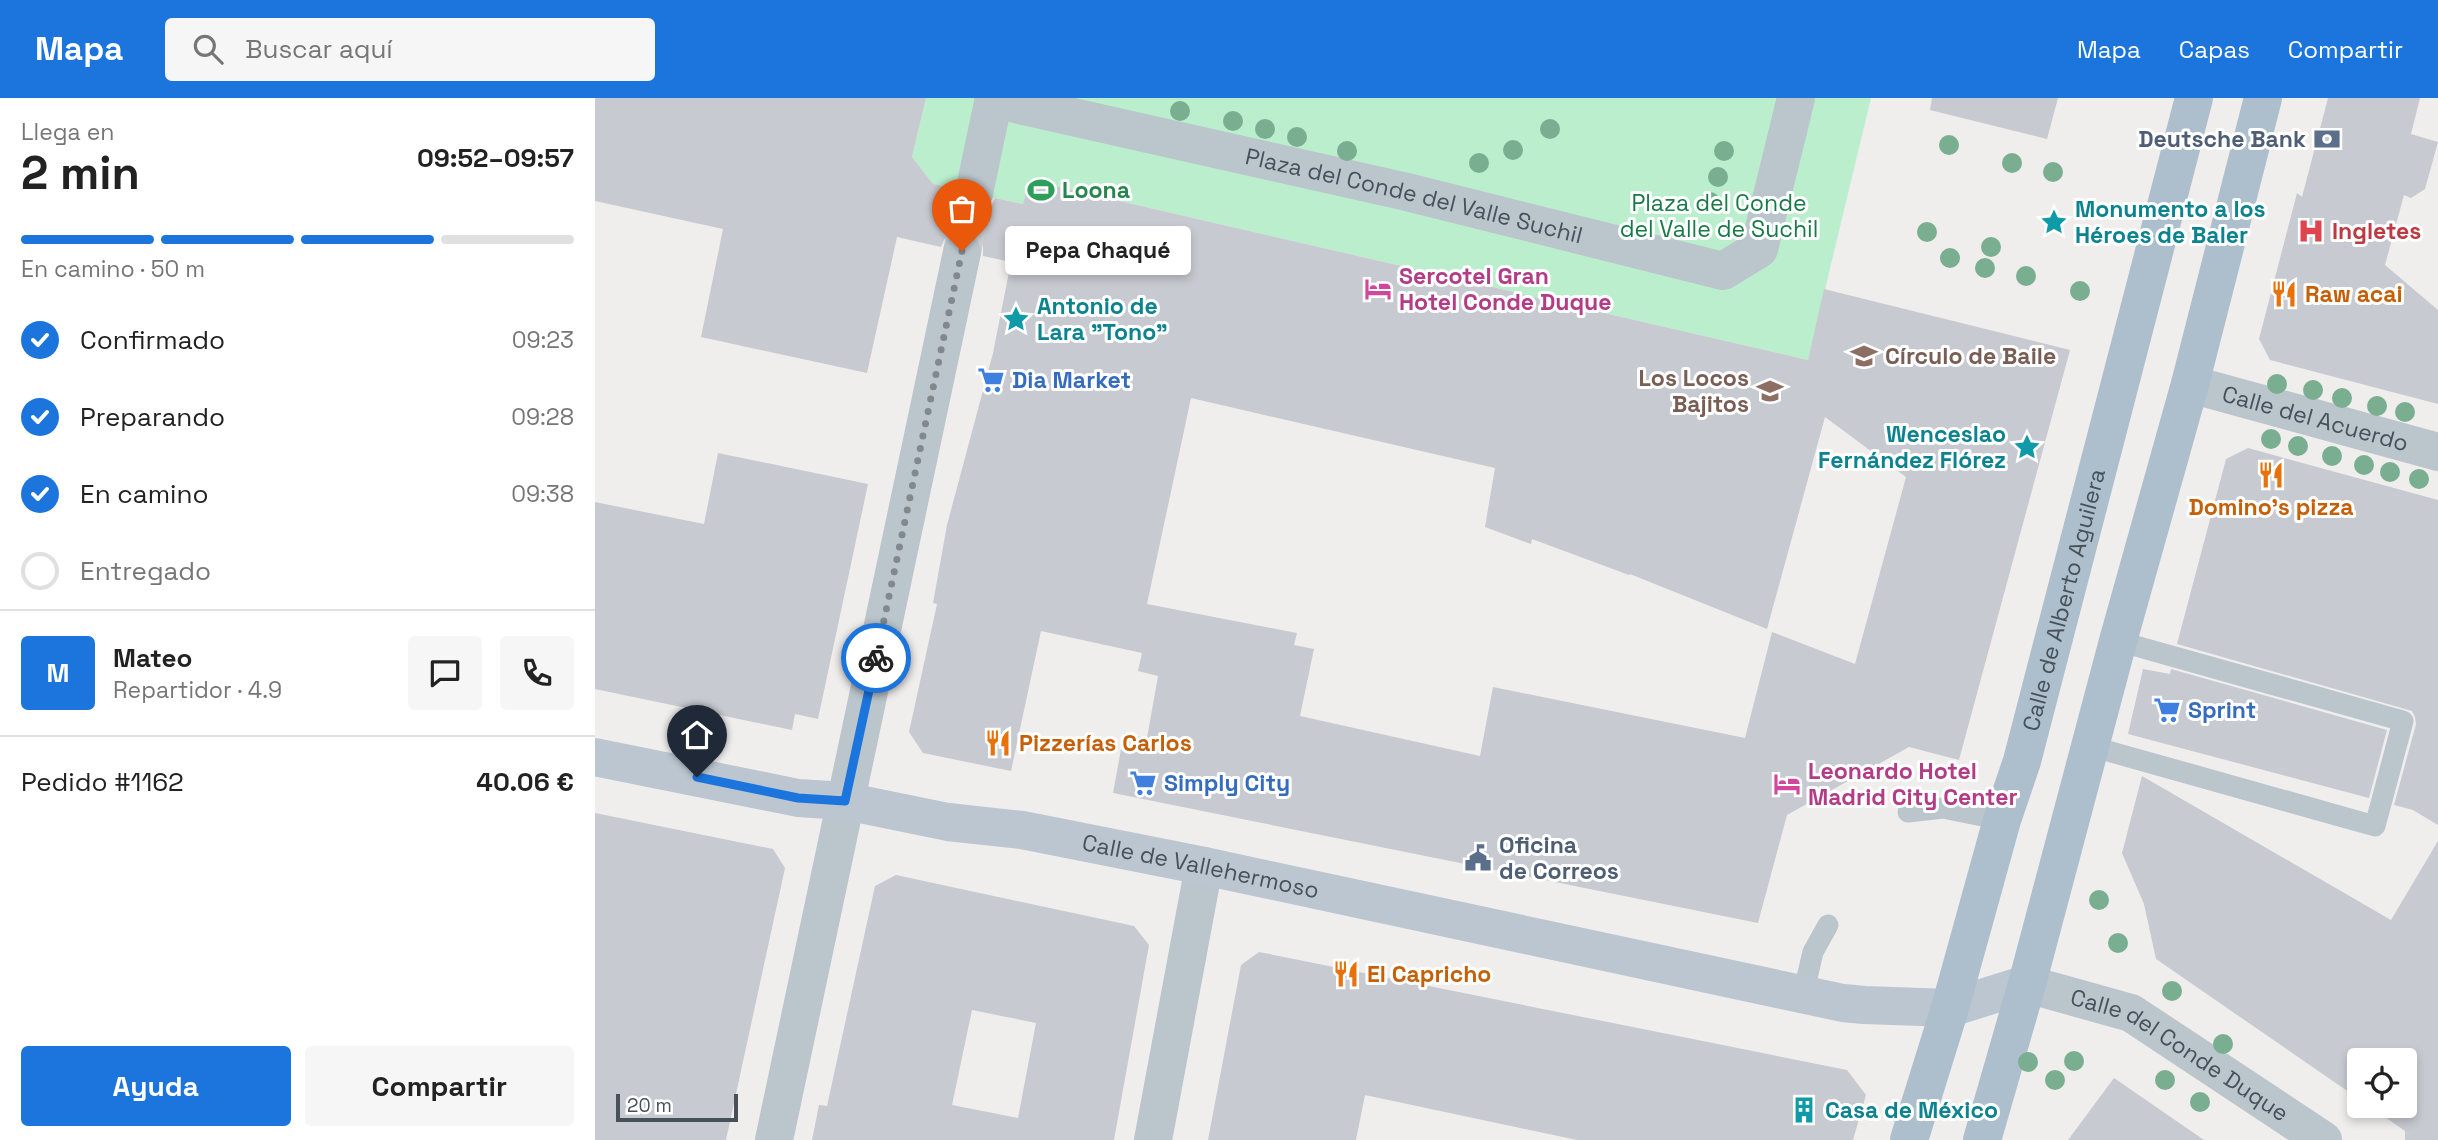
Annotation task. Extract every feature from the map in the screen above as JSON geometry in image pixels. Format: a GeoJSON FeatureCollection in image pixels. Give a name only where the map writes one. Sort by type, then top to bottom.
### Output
{"type":"FeatureCollection","features":[{"type":"Feature","properties":{"kind":"main road","name":"Calle de Alberto Aguilera"},"geometry":{"type":"LineString","coordinates":[[1909,1140],[2022,761],[2194,98]]}},
{"type":"Feature","properties":{"kind":"main road"},"geometry":{"type":"LineString","coordinates":[[1982,1140],[2027,984],[2117,641],[2190,384],[2263,98]]}},
{"type":"Feature","properties":{"kind":"street","name":"Plaza del Conde del Valle Suchil"},"geometry":{"type":"LineString","coordinates":[[993,99],[1407,192],[1723,271],[1759,249],[1796,98]]}},
{"type":"Feature","properties":{"kind":"street"},"geometry":{"type":"LineString","coordinates":[[974,193],[993,99]]}},
{"type":"Feature","properties":{"kind":"street"},"geometry":{"type":"LineString","coordinates":[[774,1140],[962,251]]}},
{"type":"Feature","properties":{"kind":"street","name":"Calle del Acuerdo"},"geometry":{"type":"LineString","coordinates":[[2190,384],[2438,452]]}},
{"type":"Feature","properties":{"kind":"street","name":"Calle de Vallehermoso"},"geometry":{"type":"LineString","coordinates":[[595,757],[798,798],[845,801],[948,822],[1022,830],[1204,866],[1803,995],[1864,1005],[1950,1008],[2027,984]]}},
{"type":"Feature","properties":{"kind":"street"},"geometry":{"type":"LineString","coordinates":[[1153,1140],[1204,866]]}},
{"type":"Feature","properties":{"kind":"street","name":"Calle del Conde Duque"},"geometry":{"type":"LineString","coordinates":[[2027,984],[2131,1013],[2323,1140]]}},
{"type":"Feature","properties":{"kind":"lane"},"geometry":{"type":"LineString","coordinates":[[2090,746],[2375,826],[2403,721],[2117,641]]}},
{"type":"Feature","properties":{"kind":"lane"},"geometry":{"type":"LineString","coordinates":[[1908,812],[1943,808],[2002,821]]}},
{"type":"Feature","properties":{"kind":"lane"},"geometry":{"type":"LineString","coordinates":[[1803,995],[1813,952],[1828,925]]}},
{"type":"Feature","properties":{"kind":"green space","name":"Plaza del Conde del Valle de Suchil"},"geometry":{"type":"Polygon","coordinates":[[[926,98],[1871,98],[1808,360],[1029,180],[1023,204],[933,184],[912,157],[926,98]]]}},
{"type":"Feature","properties":{"kind":"building"},"geometry":{"type":"Polygon","coordinates":[[[595,98],[926,98],[912,157],[933,184],[953,188],[954,200],[959,209],[969,214],[981,214],[991,207],[995,198],[1023,204],[1029,180],[1808,360],[1824,289],[2070,350],[1959,760],[1909,747],[1787,815],[1758,923],[1113,793],[1124,733],[1147,738],[1158,676],[1138,671],[1142,653],[1041,631],[1011,771],[923,753],[909,732],[937,604],[933,603],[947,525],[993,353],[1011,262],[983,256],[983,245],[977,236],[967,231],[955,231],[945,238],[941,247],[897,237],[867,373],[701,337],[723,229],[595,201],[595,98]],[[1191,398],[1147,604],[1297,633],[1294,645],[1314,649],[1300,716],[1480,756],[1493,687],[1745,738],[1772,632],[1855,664],[1906,477],[1825,417],[1767,629],[1630,574],[1532,539],[1531,544],[1485,527],[1495,468],[1191,398]]]}},
{"type":"Feature","properties":{"kind":"building"},"geometry":{"type":"Polygon","coordinates":[[[1932,98],[2058,98],[2047,139],[1930,110],[1932,98]]]}},
{"type":"Feature","properties":{"kind":"building"},"geometry":{"type":"Polygon","coordinates":[[[2328,98],[2420,98],[2411,134],[2438,142],[2425,189],[2411,198],[2404,195],[2385,265],[2438,310],[2438,404],[2270,360],[2259,339],[2297,193],[2302,197],[2328,98]]]}},
{"type":"Feature","properties":{"kind":"building"},"geometry":{"type":"Polygon","coordinates":[[[2248,448],[2438,500],[2438,825],[2413,810],[2394,805],[2416,724],[2412,711],[2177,644],[2226,459],[2248,448]]]}},
{"type":"Feature","properties":{"kind":"building"},"geometry":{"type":"Polygon","coordinates":[[[718,453],[868,484],[818,719],[795,714],[792,730],[595,689],[595,502],[704,524],[718,453]]]}},
{"type":"Feature","properties":{"kind":"building"},"geometry":{"type":"Polygon","coordinates":[[[2143,669],[2170,674],[2171,669],[2387,730],[2369,798],[2128,734],[2143,669]]]}},
{"type":"Feature","properties":{"kind":"building"},"geometry":{"type":"Polygon","coordinates":[[[2142,776],[2391,920],[2438,841],[2438,1140],[2405,1140],[2405,1131],[2386,1118],[2417,1118],[2417,1048],[2347,1048],[2347,1091],[2156,959],[2144,904],[2122,853],[2142,776]]]}},
{"type":"Feature","properties":{"kind":"building"},"geometry":{"type":"Polygon","coordinates":[[[595,813],[773,849],[785,868],[726,1140],[595,1140],[595,813]]]}},
{"type":"Feature","properties":{"kind":"building"},"geometry":{"type":"Polygon","coordinates":[[[896,875],[1134,926],[1149,945],[1114,1140],[812,1140],[819,1105],[827,1106],[875,886],[896,875]],[[972,1010],[952,1105],[1018,1118],[1036,1023],[972,1010]]]}},
{"type":"Feature","properties":{"kind":"building"},"geometry":{"type":"Polygon","coordinates":[[[1259,952],[1847,1070],[1866,1095],[1853,1140],[1577,1140],[1365,1095],[1356,1140],[1208,1140],[1241,965],[1259,952]]]}},
{"type":"Feature","properties":{"kind":"building"},"geometry":{"type":"Polygon","coordinates":[[[2114,1078],[2204,1140],[2068,1140],[2114,1078]]]}},
{"type":"Feature","properties":{"kind":"tunnel"},"geometry":{"type":"LineString","coordinates":[[962,252],[974,193]]}},
{"type":"Feature","properties":{"kind":"way so far"},"geometry":{"type":"LineString","coordinates":[[876,658],[962,251]]}},
{"type":"Feature","properties":{"kind":"place","name":"Deutsche Bank"},"geometry":{"type":"Point","coordinates":[2327,139]}},
{"type":"Feature","properties":{"kind":"place","name":"Loona"},"geometry":{"type":"Point","coordinates":[1041,190]}},
{"type":"Feature","properties":{"kind":"place","name":"Monumento a los Héroes de Baler"},"geometry":{"type":"Point","coordinates":[2054,222]}},
{"type":"Feature","properties":{"kind":"place","name":"Ingletes"},"geometry":{"type":"Point","coordinates":[2311,231]}},
{"type":"Feature","properties":{"kind":"place","name":"Pepa Chaqué"},"geometry":{"type":"Point","coordinates":[962,251]}},
{"type":"Feature","properties":{"kind":"place","name":"Sercotel Gran Hotel Conde Duque"},"geometry":{"type":"Point","coordinates":[1378,289]}},
{"type":"Feature","properties":{"kind":"place","name":"Raw acai"},"geometry":{"type":"Point","coordinates":[2284,294]}},
{"type":"Feature","properties":{"kind":"place","name":"Antonio de Lara \"Tono\""},"geometry":{"type":"Point","coordinates":[1016,319]}},
{"type":"Feature","properties":{"kind":"place","name":"Círculo de Baile"},"geometry":{"type":"Point","coordinates":[1864,356]}},
{"type":"Feature","properties":{"kind":"place","name":"Dia Market"},"geometry":{"type":"Point","coordinates":[991,380]}},
{"type":"Feature","properties":{"kind":"place","name":"Los Locos Bajitos"},"geometry":{"type":"Point","coordinates":[1770,391]}},
{"type":"Feature","properties":{"kind":"place","name":"Wenceslao Fernández Flórez"},"geometry":{"type":"Point","coordinates":[2027,447]}},
{"type":"Feature","properties":{"kind":"place","name":"Domino's pizza"},"geometry":{"type":"Point","coordinates":[2271,475]}},
{"type":"Feature","properties":{"kind":"place","name":"Sprint"},"geometry":{"type":"Point","coordinates":[2167,710]}},
{"type":"Feature","properties":{"kind":"place","name":"Pizzerías Carlos"},"geometry":{"type":"Point","coordinates":[998,743]}},
{"type":"Feature","properties":{"kind":"place","name":"Simply City"},"geometry":{"type":"Point","coordinates":[1143,783]}},
{"type":"Feature","properties":{"kind":"place","name":"Leonardo Hotel Madrid City Center"},"geometry":{"type":"Point","coordinates":[1787,784]}},
{"type":"Feature","properties":{"kind":"place","name":"Oficina de Correos"},"geometry":{"type":"Point","coordinates":[1478,858]}},
{"type":"Feature","properties":{"kind":"place","name":"El Capricho"},"geometry":{"type":"Point","coordinates":[1346,974]}},
{"type":"Feature","properties":{"kind":"place","name":"Casa de México"},"geometry":{"type":"Point","coordinates":[1804,1110]}},
{"type":"Feature","properties":{"kind":"route"},"geometry":{"type":"LineString","coordinates":[[697,777],[798,798],[845,801],[876,658]]}}]}
